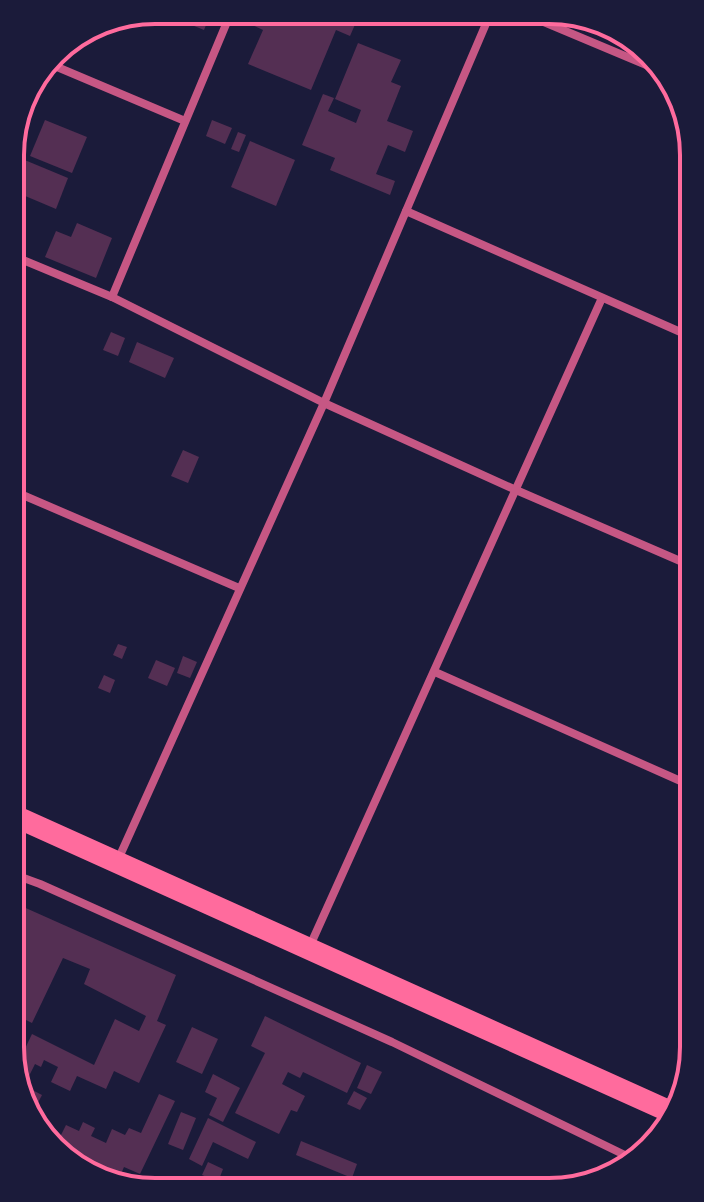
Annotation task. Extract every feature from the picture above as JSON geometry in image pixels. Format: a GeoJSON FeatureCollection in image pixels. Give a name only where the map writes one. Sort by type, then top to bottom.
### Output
{"type":"FeatureCollection","features":[{"type":"Feature","properties":{"kind":"highway"},"geometry":{"type":"LineString","coordinates":[[24,820],[664,1109]]}},
{"type":"Feature","properties":{"kind":"street"},"geometry":{"type":"LineString","coordinates":[[112,297],[226,24]]}},
{"type":"Feature","properties":{"kind":"street"},"geometry":{"type":"LineString","coordinates":[[117,863],[324,403],[486,24]]}},
{"type":"Feature","properties":{"kind":"street"},"geometry":{"type":"LineString","coordinates":[[549,24],[644,64]]}},
{"type":"Feature","properties":{"kind":"street"},"geometry":{"type":"LineString","coordinates":[[58,68],[185,121]]}},
{"type":"Feature","properties":{"kind":"street"},"geometry":{"type":"LineString","coordinates":[[406,211],[680,332]]}},
{"type":"Feature","properties":{"kind":"street"},"geometry":{"type":"LineString","coordinates":[[24,260],[112,297],[324,403],[680,561]]}},
{"type":"Feature","properties":{"kind":"street"},"geometry":{"type":"LineString","coordinates":[[309,949],[602,298]]}},
{"type":"Feature","properties":{"kind":"street"},"geometry":{"type":"LineString","coordinates":[[24,496],[239,588]]}},
{"type":"Feature","properties":{"kind":"street"},"geometry":{"type":"LineString","coordinates":[[435,672],[680,781]]}},
{"type":"Feature","properties":{"kind":"street"},"geometry":{"type":"LineString","coordinates":[[24,878],[392,1042],[623,1154]]}},
{"type":"Feature","properties":{"kind":"building"},"geometry":{"type":"Polygon","coordinates":[[[189,24],[206,24],[204,30],[189,24]]]}},
{"type":"Feature","properties":{"kind":"building"},"geometry":{"type":"Polygon","coordinates":[[[250,24],[355,24],[350,36],[336,30],[311,90],[248,64],[263,30],[250,24]]]}},
{"type":"Feature","properties":{"kind":"building"},"geometry":{"type":"Polygon","coordinates":[[[358,43],[401,60],[391,82],[401,86],[387,121],[413,131],[405,152],[388,145],[376,174],[395,181],[390,195],[330,170],[335,158],[302,145],[323,94],[334,98],[328,111],[356,123],[361,110],[335,99],[358,43]]]}},
{"type":"Feature","properties":{"kind":"building"},"geometry":{"type":"Polygon","coordinates":[[[45,120],[87,137],[72,173],[30,156],[45,120]]]}},
{"type":"Feature","properties":{"kind":"building"},"geometry":{"type":"Polygon","coordinates":[[[212,120],[232,128],[225,144],[206,136],[212,120]]]}},
{"type":"Feature","properties":{"kind":"building"},"geometry":{"type":"Polygon","coordinates":[[[238,132],[246,135],[239,152],[231,149],[238,132]]]}},
{"type":"Feature","properties":{"kind":"building"},"geometry":{"type":"Polygon","coordinates":[[[250,141],[295,160],[276,206],[231,187],[250,141]]]}},
{"type":"Feature","properties":{"kind":"building"},"geometry":{"type":"Polygon","coordinates":[[[24,160],[68,178],[56,209],[24,195],[24,160]]]}},
{"type":"Feature","properties":{"kind":"building"},"geometry":{"type":"Polygon","coordinates":[[[77,223],[112,238],[96,278],[45,257],[56,231],[71,237],[77,223]]]}},
{"type":"Feature","properties":{"kind":"building"},"geometry":{"type":"Polygon","coordinates":[[[111,332],[125,338],[118,356],[103,350],[111,332]]]}},
{"type":"Feature","properties":{"kind":"building"},"geometry":{"type":"Polygon","coordinates":[[[137,342],[174,358],[165,378],[129,362],[137,342]]]}},
{"type":"Feature","properties":{"kind":"building"},"geometry":{"type":"Polygon","coordinates":[[[183,450],[199,457],[188,483],[171,476],[183,450]]]}},
{"type":"Feature","properties":{"kind":"building"},"geometry":{"type":"Polygon","coordinates":[[[118,644],[127,647],[122,659],[113,655],[118,644]]]}},
{"type":"Feature","properties":{"kind":"building"},"geometry":{"type":"Polygon","coordinates":[[[183,656],[197,662],[190,678],[177,673],[183,656]]]}},
{"type":"Feature","properties":{"kind":"building"},"geometry":{"type":"Polygon","coordinates":[[[156,660],[175,668],[167,686],[148,678],[156,660]]]}},
{"type":"Feature","properties":{"kind":"building"},"geometry":{"type":"Polygon","coordinates":[[[104,675],[115,680],[110,693],[98,688],[104,675]]]}},
{"type":"Feature","properties":{"kind":"building"},"geometry":{"type":"Polygon","coordinates":[[[24,907],[176,975],[157,1021],[166,1025],[139,1083],[114,1071],[106,1089],[77,1076],[70,1091],[51,1082],[58,1067],[44,1060],[41,1067],[35,1064],[28,1077],[24,1050],[32,1034],[94,1065],[115,1019],[139,1031],[146,1016],[84,984],[90,969],[63,958],[32,1023],[24,1019],[24,907]]]}},
{"type":"Feature","properties":{"kind":"building"},"geometry":{"type":"Polygon","coordinates":[[[265,1016],[361,1063],[347,1093],[303,1072],[300,1078],[288,1072],[282,1084],[305,1096],[297,1112],[291,1110],[279,1134],[235,1113],[265,1053],[251,1046],[265,1016]]]}},
{"type":"Feature","properties":{"kind":"building"},"geometry":{"type":"Polygon","coordinates":[[[192,1027],[218,1039],[202,1074],[176,1062],[192,1027]]]}},
{"type":"Feature","properties":{"kind":"building"},"geometry":{"type":"Polygon","coordinates":[[[367,1065],[382,1072],[371,1094],[357,1088],[367,1065]]]}},
{"type":"Feature","properties":{"kind":"building"},"geometry":{"type":"Polygon","coordinates":[[[213,1074],[240,1088],[223,1122],[209,1115],[217,1098],[205,1092],[213,1074]]]}},
{"type":"Feature","properties":{"kind":"building"},"geometry":{"type":"Polygon","coordinates":[[[32,1090],[42,1095],[38,1104],[32,1090]]]}},
{"type":"Feature","properties":{"kind":"building"},"geometry":{"type":"Polygon","coordinates":[[[354,1091],[367,1098],[360,1110],[347,1104],[354,1091]]]}},
{"type":"Feature","properties":{"kind":"building"},"geometry":{"type":"Polygon","coordinates":[[[159,1094],[175,1101],[140,1174],[124,1167],[121,1174],[105,1168],[75,1151],[60,1137],[66,1125],[79,1131],[83,1122],[95,1128],[91,1136],[106,1143],[112,1129],[125,1135],[129,1128],[141,1133],[159,1094]]]}},
{"type":"Feature","properties":{"kind":"building"},"geometry":{"type":"Polygon","coordinates":[[[181,1112],[196,1118],[183,1150],[168,1144],[181,1112]]]}},
{"type":"Feature","properties":{"kind":"building"},"geometry":{"type":"Polygon","coordinates":[[[208,1118],[256,1142],[248,1159],[213,1142],[202,1166],[189,1159],[208,1118]]]}},
{"type":"Feature","properties":{"kind":"building"},"geometry":{"type":"Polygon","coordinates":[[[301,1141],[357,1164],[352,1178],[296,1155],[301,1141]]]}},
{"type":"Feature","properties":{"kind":"building"},"geometry":{"type":"Polygon","coordinates":[[[208,1162],[223,1169],[220,1178],[202,1175],[208,1162]]]}}]}
